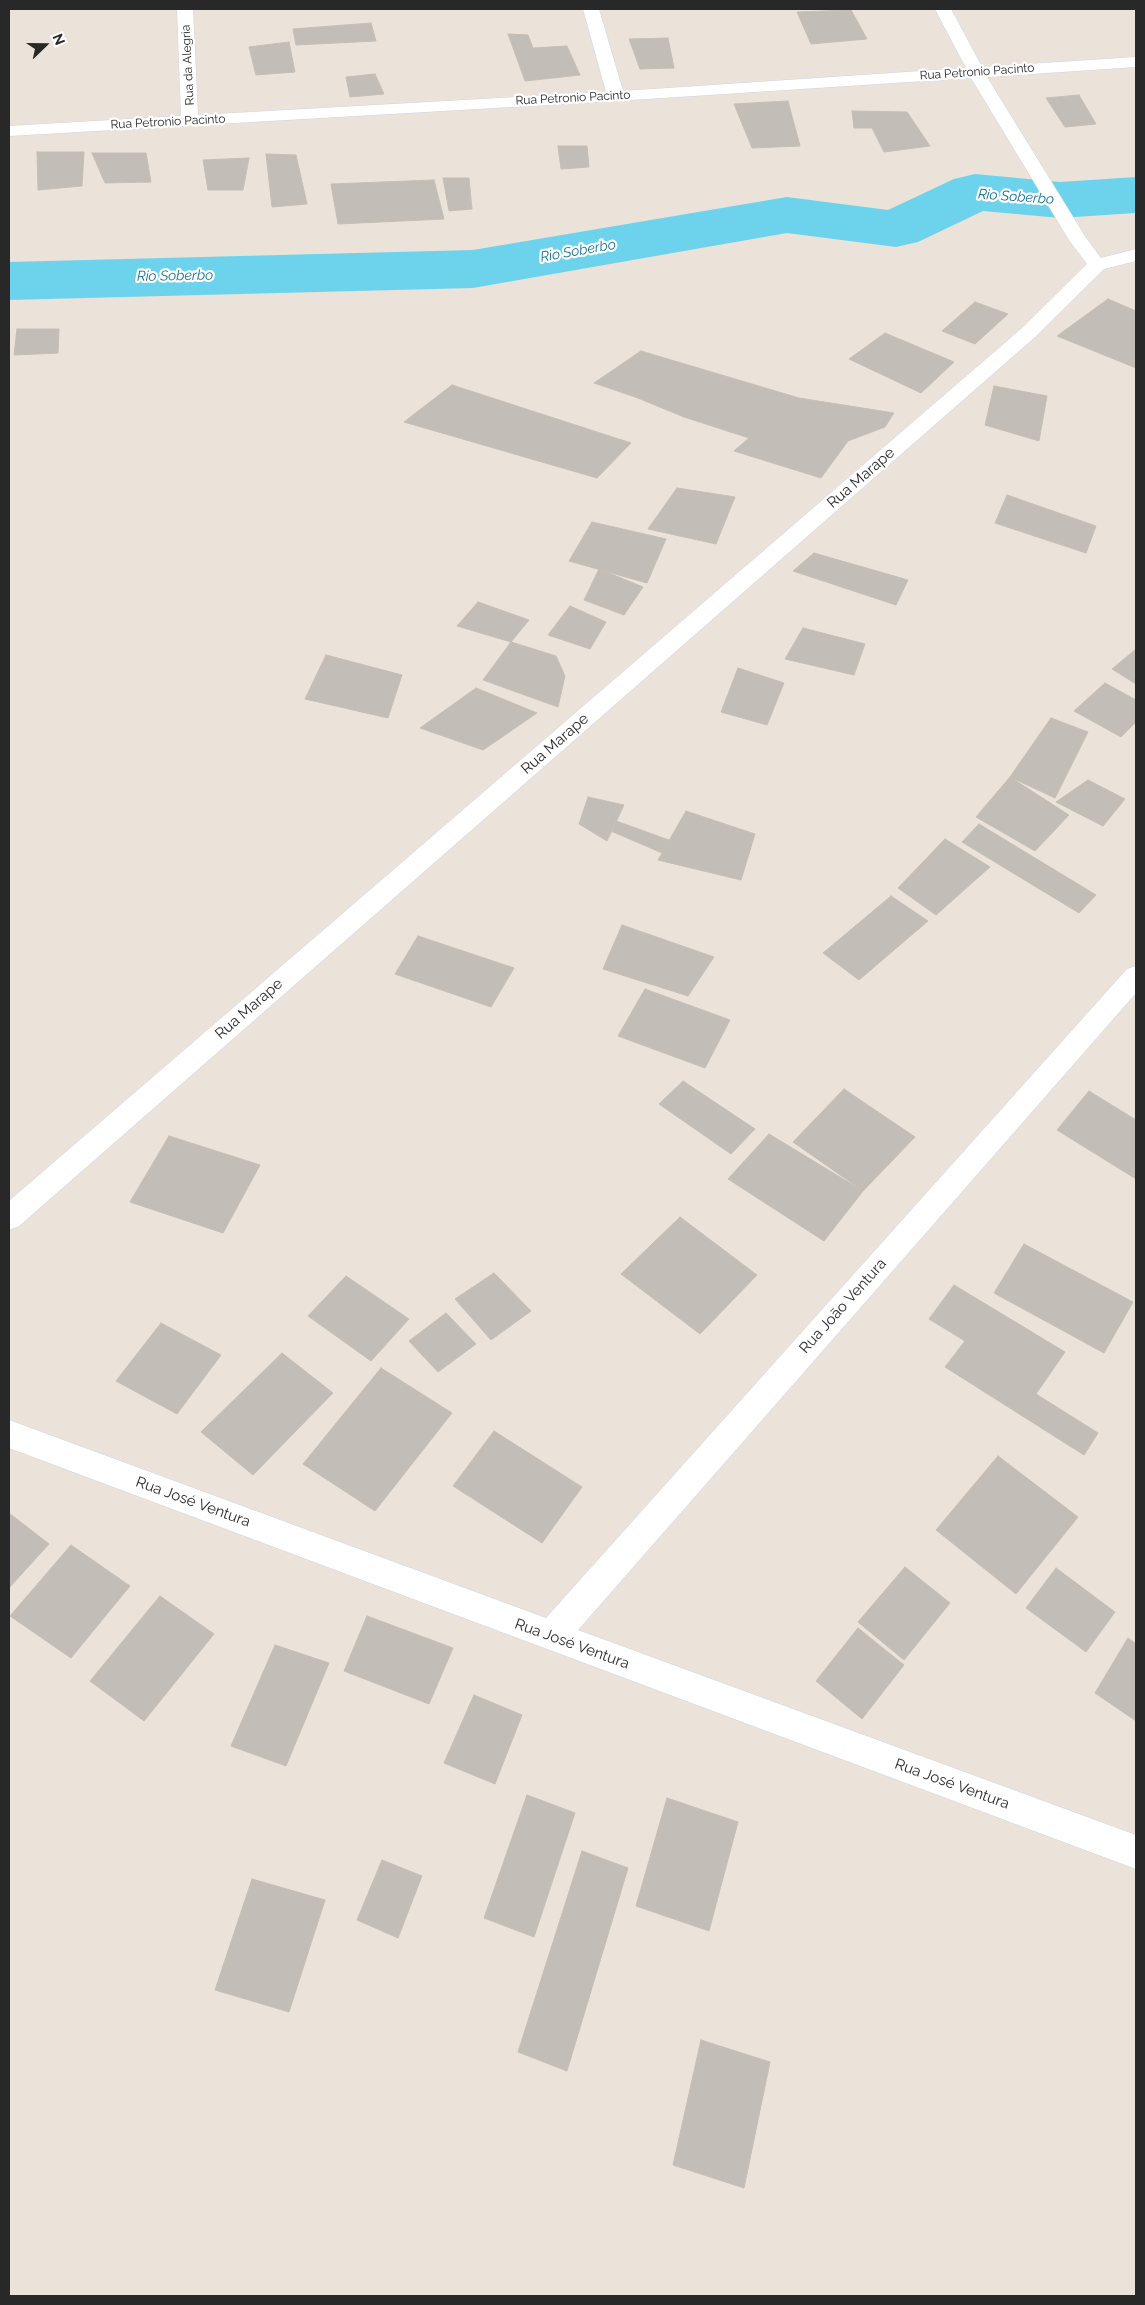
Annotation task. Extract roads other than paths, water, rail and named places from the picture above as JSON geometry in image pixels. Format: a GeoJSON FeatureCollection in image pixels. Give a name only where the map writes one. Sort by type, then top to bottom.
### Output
{"type":"FeatureCollection","features":[{"type":"Feature","properties":{"kind":"street","name":"Rua da Alegria"},"geometry":{"type":"LineString","coordinates":[[185,9],[190,121]]}},
{"type":"Feature","properties":{"kind":"street"},"geometry":{"type":"LineString","coordinates":[[591,9],[616,96]]}},
{"type":"Feature","properties":{"kind":"street"},"geometry":{"type":"LineString","coordinates":[[943,9],[976,72],[1078,240],[1097,265],[1136,255]]}},
{"type":"Feature","properties":{"kind":"street","name":"Rua Petronio Pacinto"},"geometry":{"type":"LineString","coordinates":[[9,131],[616,96],[1136,62]]}},
{"type":"Feature","properties":{"kind":"street","name":"Rua Marape"},"geometry":{"type":"LineString","coordinates":[[9,1218],[1028,333],[1097,265]]}},
{"type":"Feature","properties":{"kind":"street","name":"Rua João Ventura"},"geometry":{"type":"LineString","coordinates":[[551,1636],[1136,976]]}},
{"type":"Feature","properties":{"kind":"street","name":"Rua José Ventura"},"geometry":{"type":"LineString","coordinates":[[9,1434],[1136,1852]]}},
{"type":"Feature","properties":{"kind":"waterway","name":"Rio Soberbo"},"geometry":{"type":"LineString","coordinates":[[9,281],[473,269],[787,215],[896,229],[975,192],[1060,200],[1136,195]]}}]}
